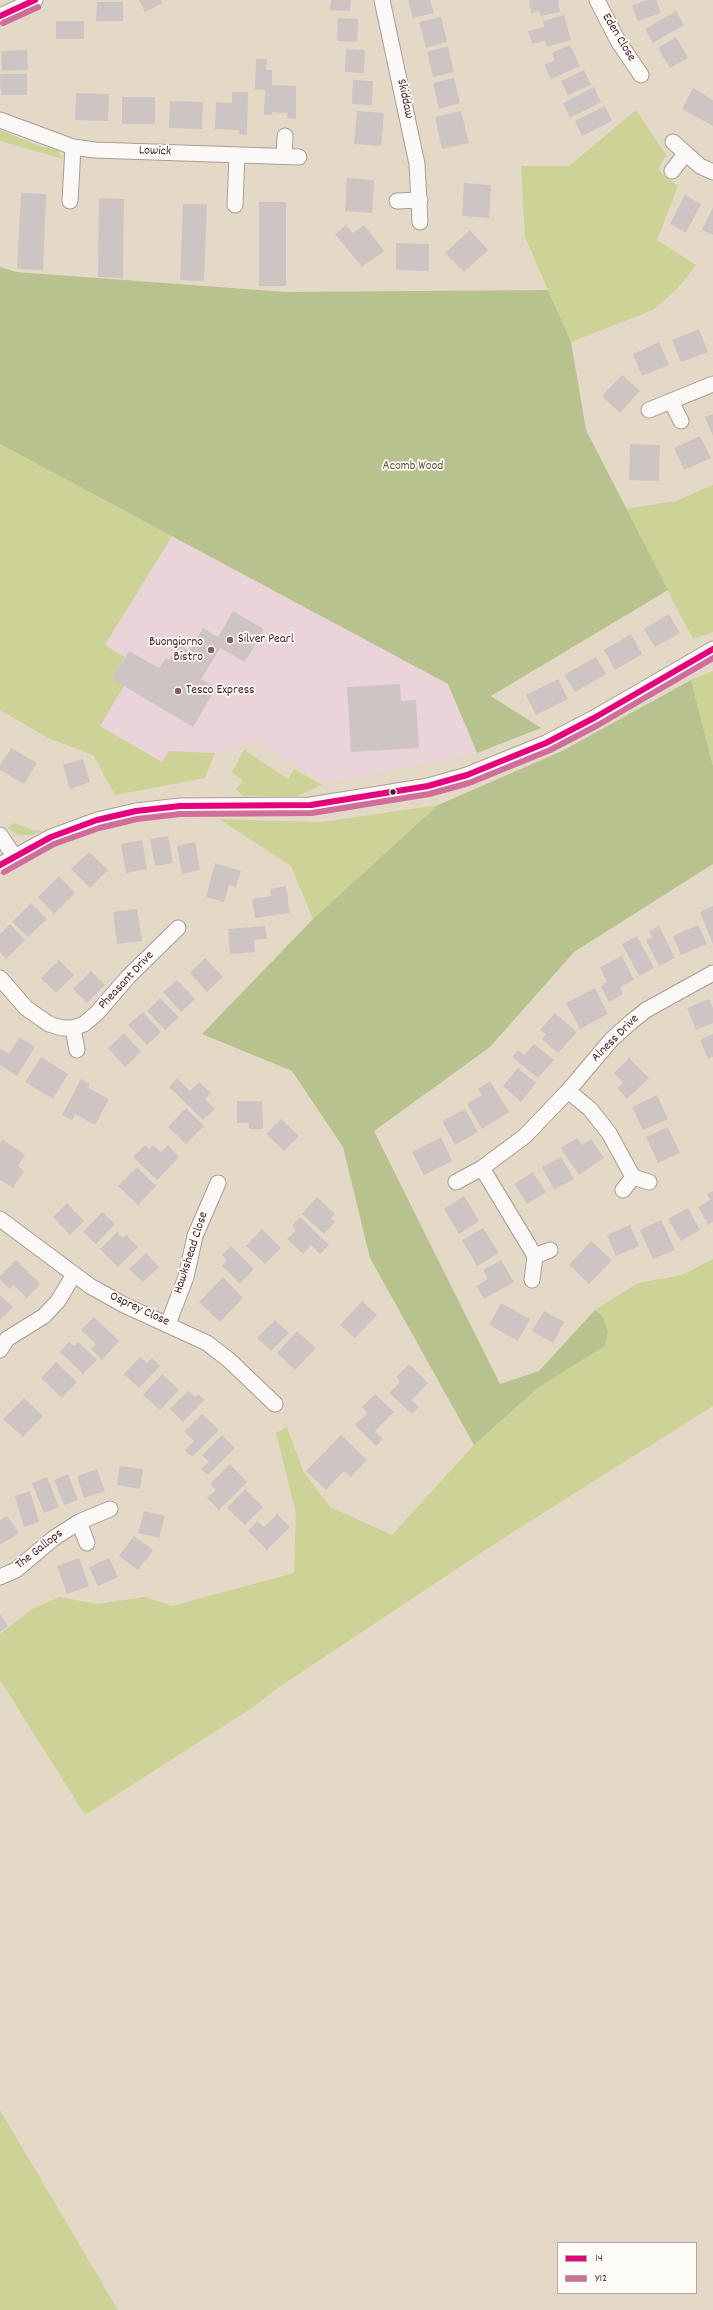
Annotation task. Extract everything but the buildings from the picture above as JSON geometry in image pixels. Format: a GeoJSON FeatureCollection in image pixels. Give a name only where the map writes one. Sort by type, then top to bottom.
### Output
{"type":"FeatureCollection","features":[{"type":"Feature","properties":{"kind":"street"},"geometry":{"type":"LineString","coordinates":[[0,16],[34,0]]}},
{"type":"Feature","properties":{"kind":"street","name":"Skiddaw"},"geometry":{"type":"LineString","coordinates":[[382,0],[415,149],[420,200],[420,222]]}},
{"type":"Feature","properties":{"kind":"street","name":"Eden Close"},"geometry":{"type":"LineString","coordinates":[[597,0],[618,41],[641,76]]}},
{"type":"Feature","properties":{"kind":"street","name":"Lowick"},"geometry":{"type":"LineString","coordinates":[[0,120],[54,142],[73,147],[95,150],[292,156],[285,136]]}},
{"type":"Feature","properties":{"kind":"street"},"geometry":{"type":"LineString","coordinates":[[672,142],[700,166],[713,172]]}},
{"type":"Feature","properties":{"kind":"street"},"geometry":{"type":"LineString","coordinates":[[70,201],[73,147]]}},
{"type":"Feature","properties":{"kind":"street"},"geometry":{"type":"LineString","coordinates":[[672,170],[685,154]]}},
{"type":"Feature","properties":{"kind":"street"},"geometry":{"type":"LineString","coordinates":[[235,205],[237,155]]}},
{"type":"Feature","properties":{"kind":"street"},"geometry":{"type":"LineString","coordinates":[[397,201],[420,200]]}},
{"type":"Feature","properties":{"kind":"street"},"geometry":{"type":"LineString","coordinates":[[649,410],[713,384]]}},
{"type":"Feature","properties":{"kind":"street"},"geometry":{"type":"LineString","coordinates":[[671,401],[681,421]]}},
{"type":"Feature","properties":{"kind":"street"},"geometry":{"type":"LineString","coordinates":[[0,865],[51,837],[90,823],[136,811],[180,806],[310,805],[428,786],[467,776],[546,743],[594,718],[713,649]]}},
{"type":"Feature","properties":{"kind":"street"},"geometry":{"type":"LineString","coordinates":[[0,835],[14,856]]}},
{"type":"Feature","properties":{"kind":"street","name":"Pheasant Drive"},"geometry":{"type":"LineString","coordinates":[[73,1028],[84,1024],[97,1014],[128,977],[178,928]]}},
{"type":"Feature","properties":{"kind":"street","name":"Alness Drive"},"geometry":{"type":"LineString","coordinates":[[456,1182],[482,1168],[525,1136],[568,1091],[612,1040],[631,1022],[646,1010],[713,972]]}},
{"type":"Feature","properties":{"kind":"street"},"geometry":{"type":"LineString","coordinates":[[0,978],[26,1008],[49,1024],[62,1028],[73,1028],[77,1050]]}},
{"type":"Feature","properties":{"kind":"street"},"geometry":{"type":"LineString","coordinates":[[568,1091],[590,1109],[609,1133],[633,1177],[649,1182]]}},
{"type":"Feature","properties":{"kind":"street"},"geometry":{"type":"LineString","coordinates":[[482,1168],[535,1256],[532,1280]]}},
{"type":"Feature","properties":{"kind":"street"},"geometry":{"type":"LineString","coordinates":[[623,1190],[633,1177]]}},
{"type":"Feature","properties":{"kind":"street","name":"Hawkshead Close"},"geometry":{"type":"LineString","coordinates":[[168,1324],[186,1277],[195,1236],[218,1183]]}},
{"type":"Feature","properties":{"kind":"street","name":"Osprey Close"},"geometry":{"type":"LineString","coordinates":[[0,1219],[73,1276],[124,1305],[168,1324],[213,1347],[229,1360],[275,1404]]}},
{"type":"Feature","properties":{"kind":"street"},"geometry":{"type":"LineString","coordinates":[[535,1256],[550,1250]]}},
{"type":"Feature","properties":{"kind":"street"},"geometry":{"type":"LineString","coordinates":[[0,1350],[7,1339],[44,1316],[58,1301],[73,1276]]}},
{"type":"Feature","properties":{"kind":"street","name":"The Gallops"},"geometry":{"type":"LineString","coordinates":[[0,1577],[16,1570],[54,1538],[79,1522],[110,1509]]}},
{"type":"Feature","properties":{"kind":"street","name":"The Gallops"},"geometry":{"type":"LineString","coordinates":[[79,1522],[87,1543]]}},
{"type":"Feature","properties":{"kind":"shaded area"},"geometry":{"type":"Polygon","coordinates":[[[172,536],[449,684],[477,753],[327,783],[255,742],[215,753],[169,751],[162,762],[100,726],[123,686],[112,679],[105,646],[172,536]]]}},
{"type":"Feature","properties":{"kind":"green space"},"geometry":{"type":"Polygon","coordinates":[[[636,110],[666,155],[658,170],[678,186],[657,240],[696,265],[678,288],[653,310],[571,342],[525,237],[521,166],[569,166],[636,110]]]}},
{"type":"Feature","properties":{"kind":"green space"},"geometry":{"type":"Polygon","coordinates":[[[0,130],[39,146],[57,150],[63,159],[0,141],[0,130]]]}},
{"type":"Feature","properties":{"kind":"green space","name":"Acomb Wood"},"geometry":{"type":"Polygon","coordinates":[[[0,267],[16,272],[286,292],[548,290],[571,342],[586,430],[668,590],[491,696],[541,728],[477,753],[448,684],[0,444],[0,267]]]}},
{"type":"Feature","properties":{"kind":"green space"},"geometry":{"type":"Polygon","coordinates":[[[0,444],[172,536],[105,645],[125,657],[112,679],[124,686],[100,726],[162,762],[169,751],[215,753],[205,778],[115,795],[93,755],[48,738],[0,710],[0,444]]]}},
{"type":"Feature","properties":{"kind":"green space"},"geometry":{"type":"Polygon","coordinates":[[[713,485],[713,632],[693,639],[625,509],[676,501],[713,485]]]}},
{"type":"Feature","properties":{"kind":"green space"},"geometry":{"type":"Polygon","coordinates":[[[713,671],[713,766],[691,680],[713,671]]]}},
{"type":"Feature","properties":{"kind":"green space"},"geometry":{"type":"Polygon","coordinates":[[[691,680],[713,766],[713,864],[574,952],[490,1047],[374,1131],[500,1384],[539,1371],[595,1310],[602,1316],[608,1331],[605,1346],[539,1387],[474,1445],[370,1258],[343,1147],[292,1071],[202,1034],[313,919],[438,805],[562,751],[691,680]]]}},
{"type":"Feature","properties":{"kind":"green space"},"geometry":{"type":"Polygon","coordinates":[[[244,750],[288,779],[294,769],[322,785],[297,796],[243,796],[236,789],[243,781],[232,772],[244,750]]]}},
{"type":"Feature","properties":{"kind":"green space"},"geometry":{"type":"Polygon","coordinates":[[[438,805],[313,919],[291,866],[219,819],[322,822],[438,805]]]}},
{"type":"Feature","properties":{"kind":"green space"},"geometry":{"type":"Polygon","coordinates":[[[14,823],[33,830],[43,831],[32,835],[18,835],[8,828],[14,823]]]}},
{"type":"Feature","properties":{"kind":"green space"},"geometry":{"type":"Polygon","coordinates":[[[713,1259],[713,1406],[502,1539],[276,1689],[255,1706],[85,1815],[0,1680],[0,1634],[32,1609],[59,1597],[97,1604],[145,1597],[172,1606],[294,1573],[296,1514],[276,1433],[287,1427],[303,1471],[330,1507],[392,1535],[474,1445],[539,1387],[605,1346],[602,1316],[595,1310],[638,1283],[682,1275],[713,1259]]]}},
{"type":"Feature","properties":{"kind":"green space"},"geometry":{"type":"Polygon","coordinates":[[[0,2110],[108,2293],[118,2310],[0,2310],[0,2110]]]}},
{"type":"Feature","properties":{"kind":"transit line","name":"14"},"geometry":{"type":"LineString","coordinates":[[0,16],[35,0]]}},
{"type":"Feature","properties":{"kind":"transit line","name":"Y12"},"geometry":{"type":"LineString","coordinates":[[3,23],[38,7]]}},
{"type":"Feature","properties":{"kind":"transit line","name":"14"},"geometry":{"type":"LineString","coordinates":[[0,865],[51,837],[97,820],[136,811],[180,806],[311,805],[428,786],[467,775],[546,743],[594,718],[713,649]]}},
{"type":"Feature","properties":{"kind":"transit line","name":"Y12"},"geometry":{"type":"LineString","coordinates":[[4,872],[54,844],[99,828],[137,819],[180,814],[312,813],[429,794],[469,783],[550,750],[598,725],[713,658]]}},
{"type":"Feature","properties":{"kind":"place","name":"Silver Pearl"},"geometry":{"type":"Point","coordinates":[230,640]}},
{"type":"Feature","properties":{"kind":"place","name":"Buongiorno Bistro"},"geometry":{"type":"Point","coordinates":[211,650]}},
{"type":"Feature","properties":{"kind":"place","name":"Tesco Express"},"geometry":{"type":"Point","coordinates":[178,691]}}]}
